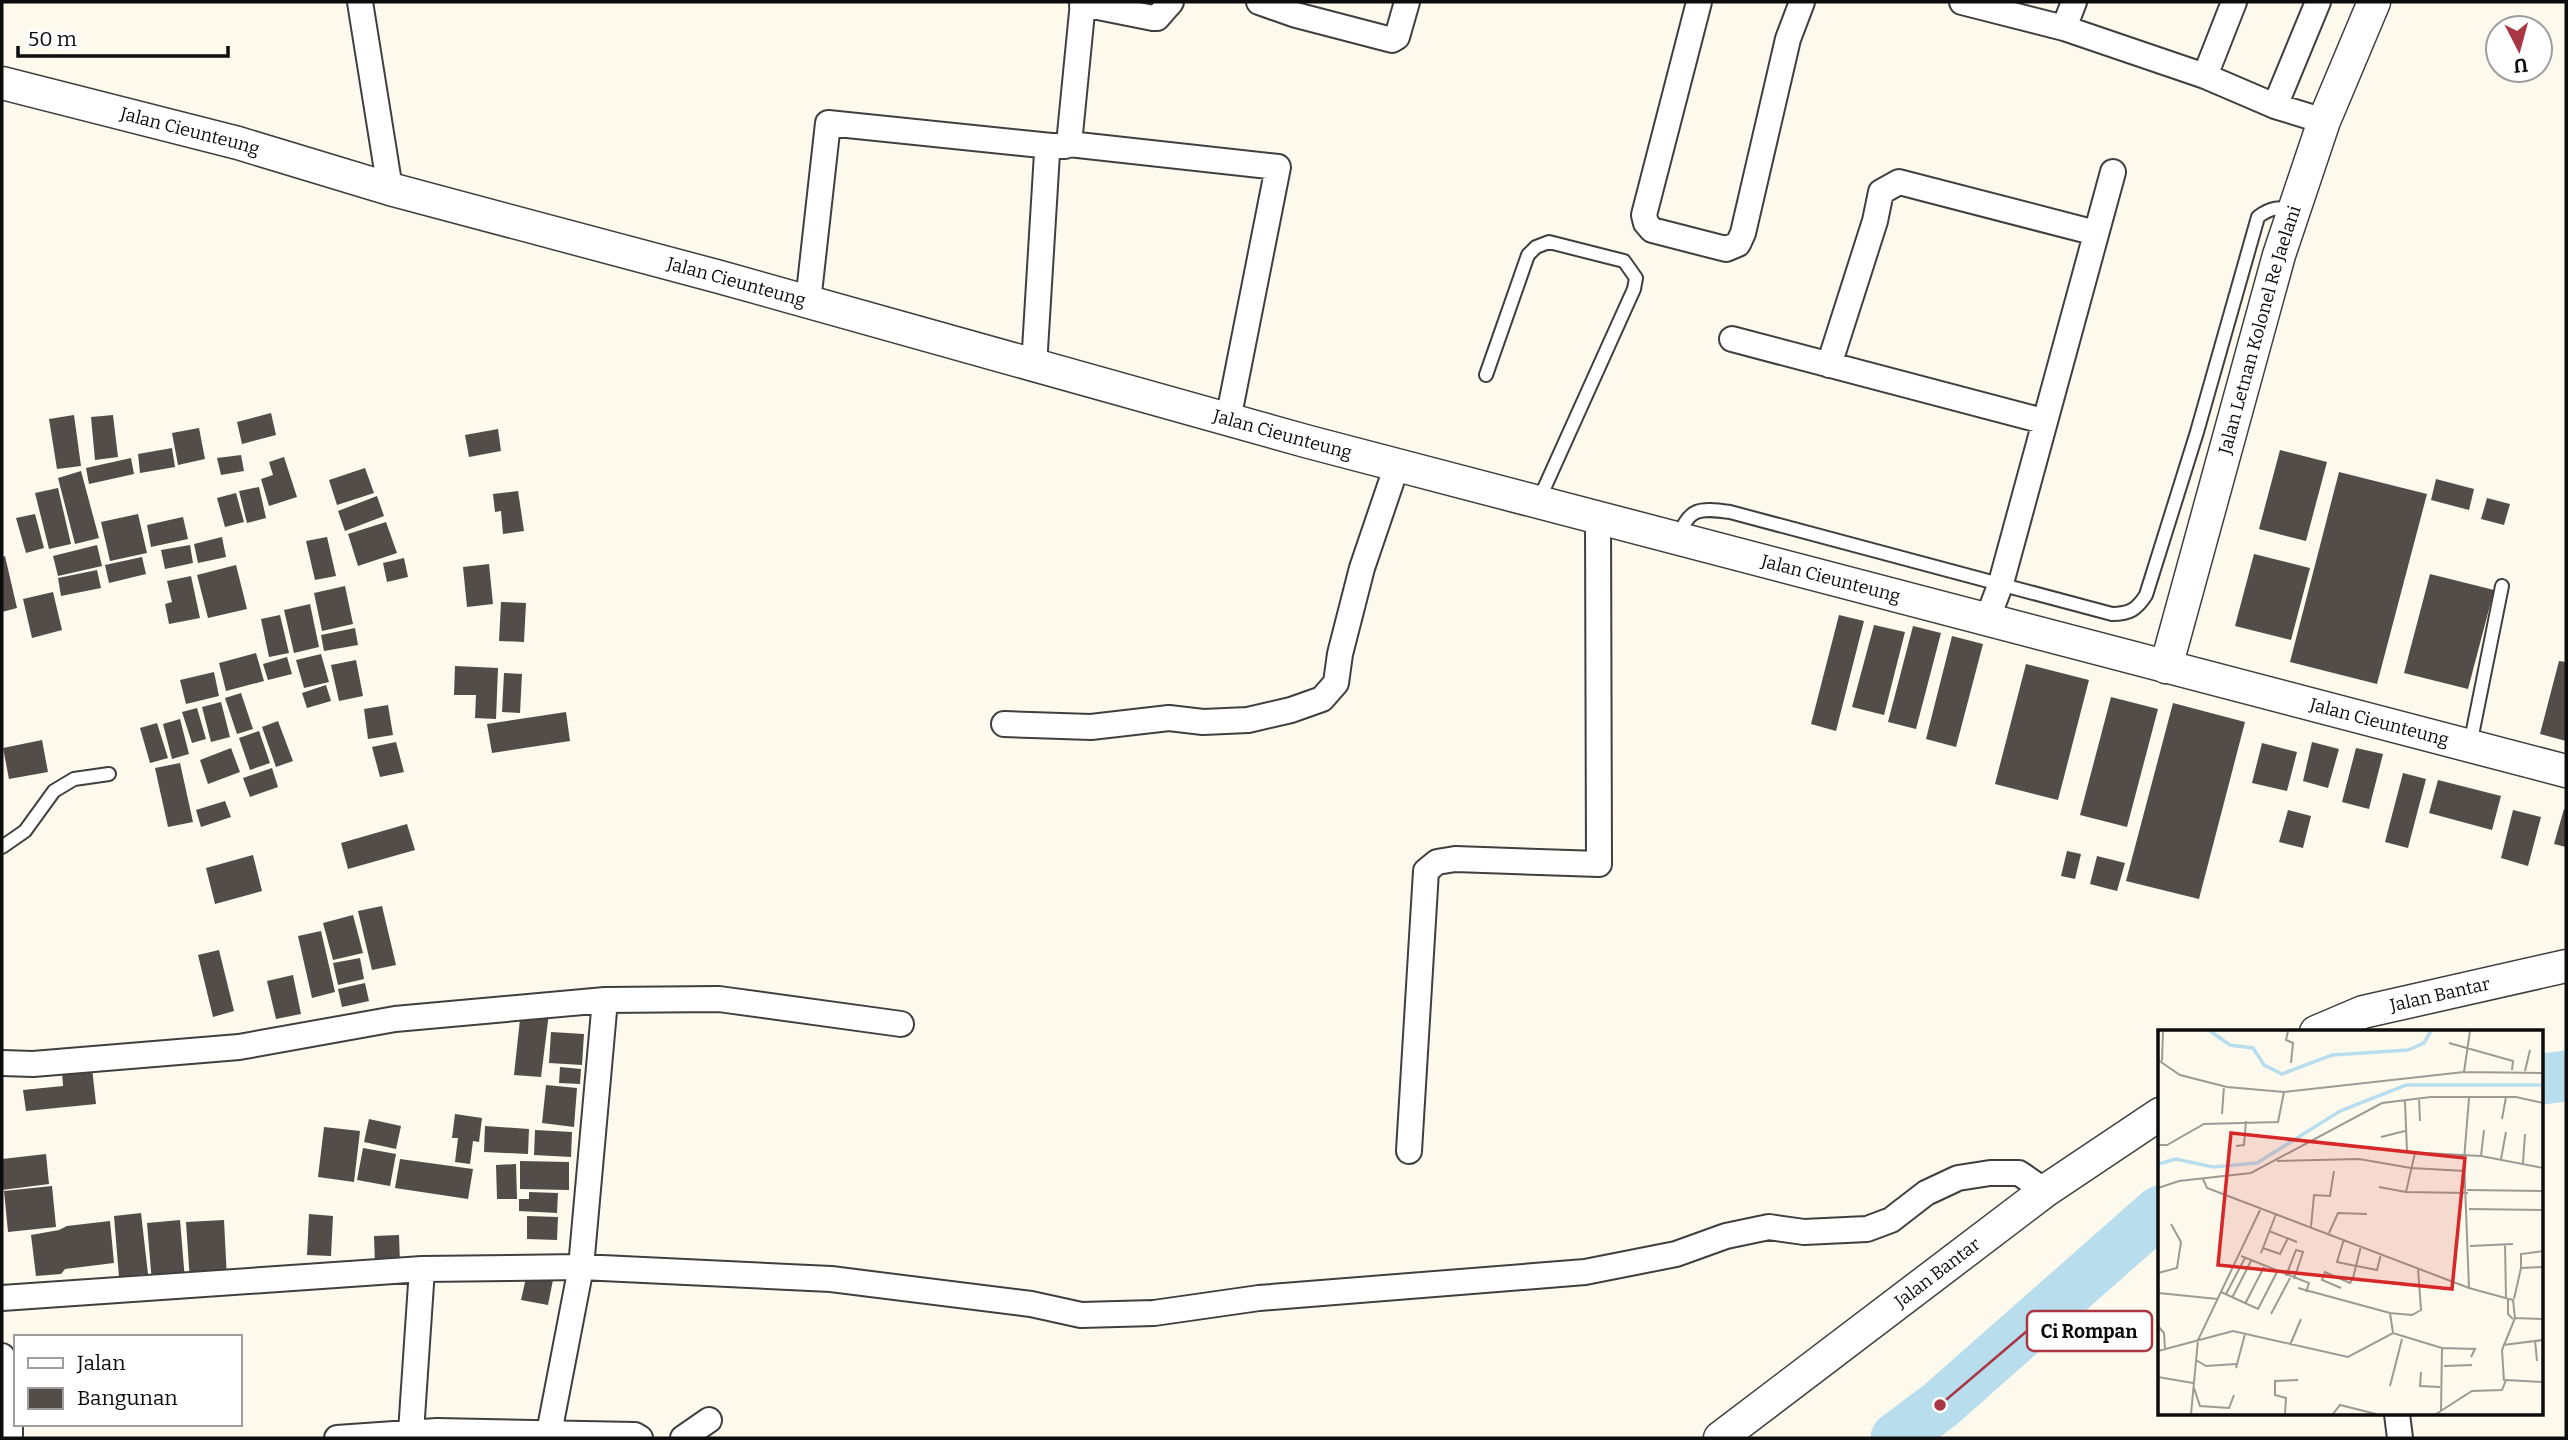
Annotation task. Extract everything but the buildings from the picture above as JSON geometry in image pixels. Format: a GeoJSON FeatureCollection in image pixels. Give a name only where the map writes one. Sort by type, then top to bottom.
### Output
{"type":"FeatureCollection","features":[{"type":"Feature","properties":{"kind":"street"},"geometry":{"type":"LineString","coordinates":[[360,2],[390,189]]}},
{"type":"Feature","properties":{"kind":"street"},"geometry":{"type":"LineString","coordinates":[[1034,366],[1047,153],[1060,145],[1083,4],[1157,18],[1171,2]]}},
{"type":"Feature","properties":{"kind":"street"},"geometry":{"type":"LineString","coordinates":[[1259,2],[1296,15],[1392,40],[1397,37],[1407,2]]}},
{"type":"Feature","properties":{"kind":"street"},"geometry":{"type":"LineString","coordinates":[[1699,2],[1644,215],[1651,230],[1726,249],[1738,244],[1743,233],[1788,39],[1802,2]]}},
{"type":"Feature","properties":{"kind":"street"},"geometry":{"type":"LineString","coordinates":[[1962,2],[2064,28],[2205,76],[2276,106],[2324,121]]}},
{"type":"Feature","properties":{"kind":"street"},"geometry":{"type":"LineString","coordinates":[[2064,28],[2074,2]]}},
{"type":"Feature","properties":{"kind":"street"},"geometry":{"type":"LineString","coordinates":[[2205,76],[2234,2]]}},
{"type":"Feature","properties":{"kind":"street"},"geometry":{"type":"LineString","coordinates":[[2276,106],[2318,2]]}},
{"type":"Feature","properties":{"kind":"street","name":"Jalan Letnan Kolonel Re Jaelani"},"geometry":{"type":"LineString","coordinates":[[2166,667],[2280,255],[2324,121],[2374,2]]}},
{"type":"Feature","properties":{"kind":"street","name":"Jalan Cieunteung"},"geometry":{"type":"LineString","coordinates":[[2,83],[238,143],[390,189],[1397,465],[2566,771]]}},
{"type":"Feature","properties":{"kind":"street"},"geometry":{"type":"LineString","coordinates":[[807,302],[828,123],[1278,167],[1228,419]]}},
{"type":"Feature","properties":{"kind":"street"},"geometry":{"type":"LineString","coordinates":[[1987,620],[2001,583],[2113,172]]}},
{"type":"Feature","properties":{"kind":"street"},"geometry":{"type":"LineString","coordinates":[[1829,365],[1875,221],[1881,192],[1899,182],[2096,233]]}},
{"type":"Feature","properties":{"kind":"street"},"geometry":{"type":"LineString","coordinates":[[1732,339],[2043,421]]}},
{"type":"Feature","properties":{"kind":"street"},"geometry":{"type":"LineString","coordinates":[[1004,724],[1091,727],[1169,718],[1203,722],[1248,720],[1291,710],[1322,699],[1336,684],[1340,654],[1362,569],[1397,465]]}},
{"type":"Feature","properties":{"kind":"street"},"geometry":{"type":"LineString","coordinates":[[1409,1151],[1426,871],[1437,862],[1455,859],[1599,864],[1598,518]]}},
{"type":"Feature","properties":{"kind":"street","name":"Jalan Bantar"},"geometry":{"type":"LineString","coordinates":[[2321,1030],[2363,1012],[2566,966]]}},
{"type":"Feature","properties":{"kind":"street"},"geometry":{"type":"LineString","coordinates":[[2,1063],[33,1064],[239,1047],[395,1019],[605,1000],[719,999],[901,1024]]}},
{"type":"Feature","properties":{"kind":"street"},"geometry":{"type":"LineString","coordinates":[[549,1433],[581,1267],[605,1000]]}},
{"type":"Feature","properties":{"kind":"street","name":"Jalan Bantar"},"geometry":{"type":"LineString","coordinates":[[1720,1438],[2045,1191],[2158,1115]]}},
{"type":"Feature","properties":{"kind":"street"},"geometry":{"type":"LineString","coordinates":[[2,1298],[422,1269],[581,1267],[831,1279],[1031,1304],[1081,1315],[1154,1313],[1259,1298],[1585,1272],[1676,1254],[1726,1236],[1769,1227],[1804,1232],[1867,1229],[1891,1220],[1926,1193],[1958,1178],[1990,1173],[2020,1173],[2045,1191]]}},
{"type":"Feature","properties":{"kind":"street"},"geometry":{"type":"LineString","coordinates":[[411,1432],[422,1269]]}},
{"type":"Feature","properties":{"kind":"street"},"geometry":{"type":"LineString","coordinates":[[2,1356],[10,1415],[10,1438]]}},
{"type":"Feature","properties":{"kind":"street"},"geometry":{"type":"LineString","coordinates":[[2397,1416],[2400,1438]]}},
{"type":"Feature","properties":{"kind":"street"},"geometry":{"type":"LineString","coordinates":[[683,1438],[709,1420]]}},
{"type":"Feature","properties":{"kind":"street"},"geometry":{"type":"LineString","coordinates":[[337,1438],[411,1432],[635,1435],[640,1438]]}},
{"type":"Feature","properties":{"kind":"lane"},"geometry":{"type":"LineString","coordinates":[[1678,539],[1684,520],[1693,513],[1715,510],[1730,512],[2112,614],[2126,614],[2137,608],[2146,595],[2197,432],[2258,217],[2268,209],[2280,207],[2295,210]]}},
{"type":"Feature","properties":{"kind":"lane"},"geometry":{"type":"LineString","coordinates":[[1486,375],[1528,255],[1536,247],[1549,242],[1623,261],[1636,278],[1634,289],[1538,502]]}},
{"type":"Feature","properties":{"kind":"lane"},"geometry":{"type":"LineString","coordinates":[[2470,745],[2502,586]]}},
{"type":"Feature","properties":{"kind":"lane"},"geometry":{"type":"LineString","coordinates":[[2,847],[24,831],[54,792],[74,779],[109,774]]}},
{"type":"Feature","properties":{"kind":"waterway"},"geometry":{"type":"LineString","coordinates":[[2544,1079],[2566,1076]]}},
{"type":"Feature","properties":{"kind":"waterway"},"geometry":{"type":"LineString","coordinates":[[1896,1438],[1940,1405],[2158,1213]]}},
{"type":"Feature","properties":{"kind":"place","name":"Ci Rompan"},"geometry":{"type":"Point","coordinates":[1940,1405]}}]}
